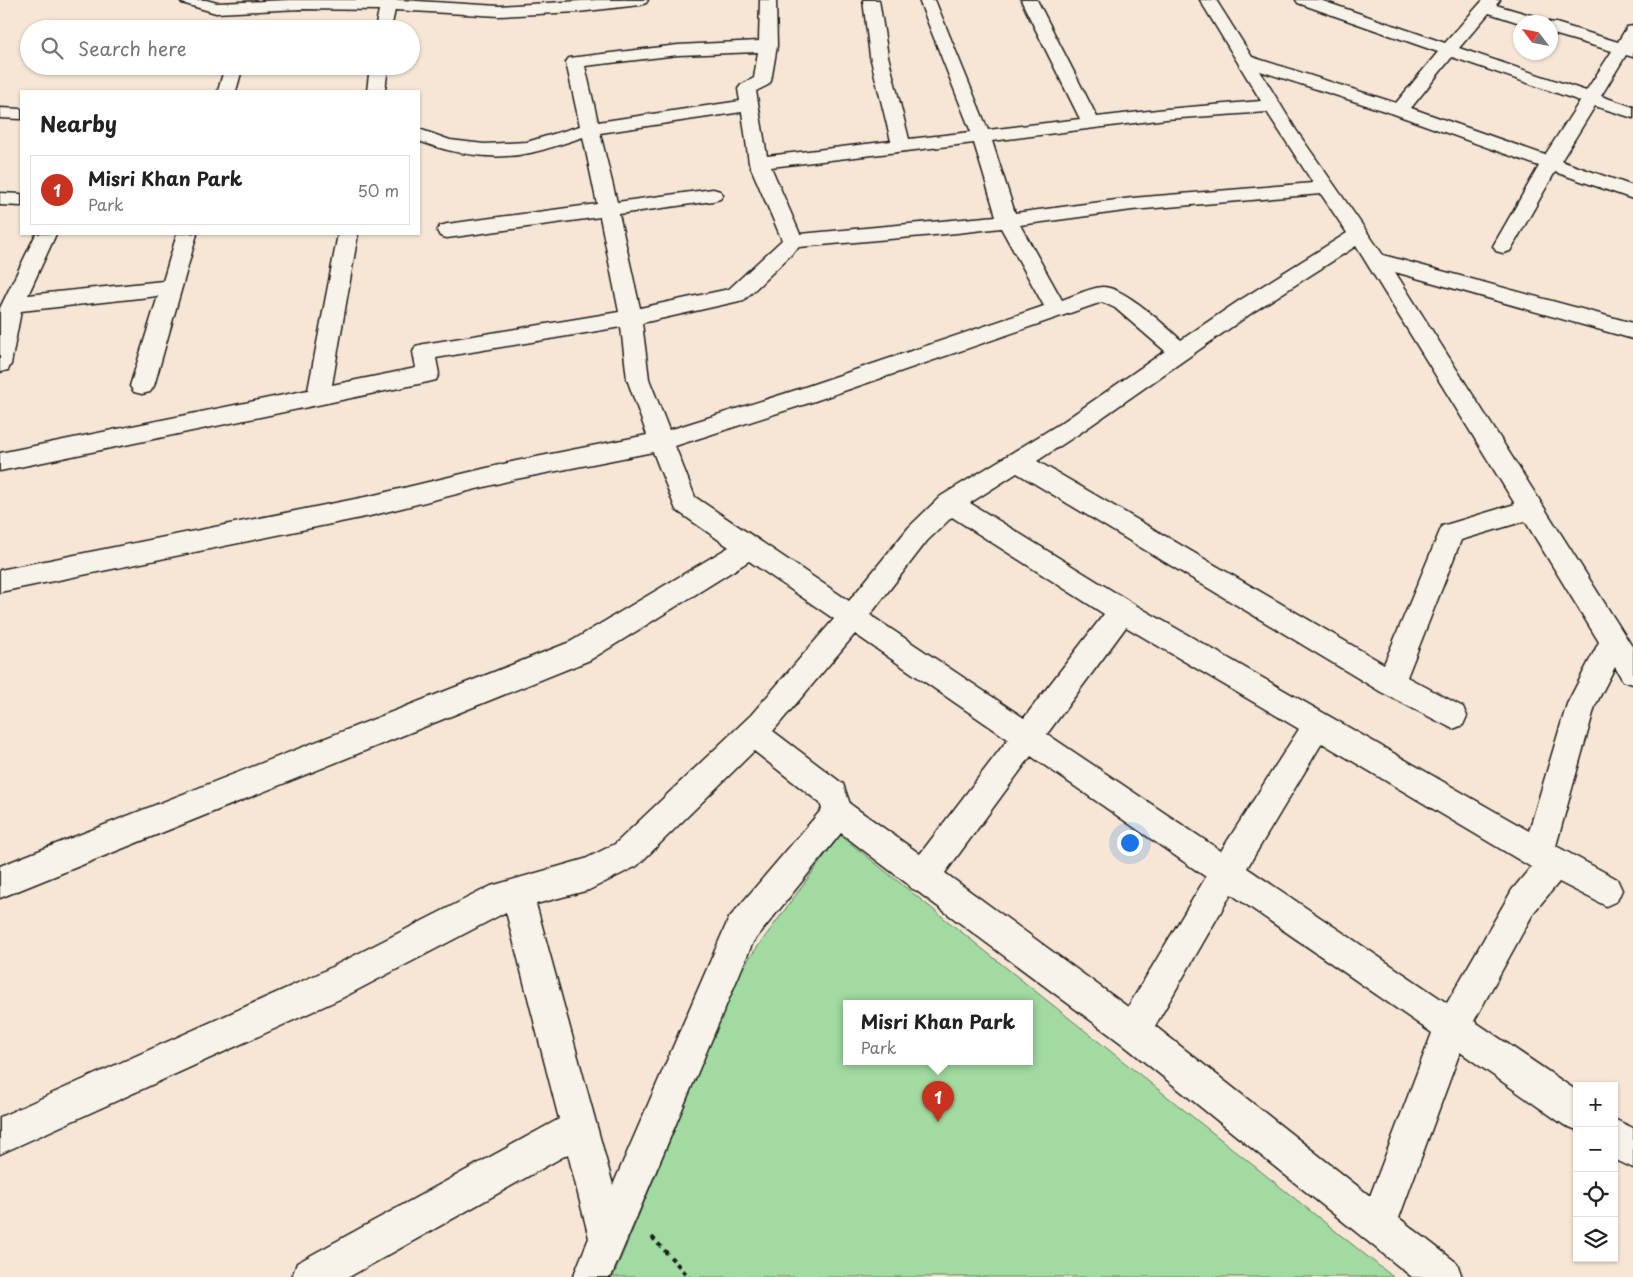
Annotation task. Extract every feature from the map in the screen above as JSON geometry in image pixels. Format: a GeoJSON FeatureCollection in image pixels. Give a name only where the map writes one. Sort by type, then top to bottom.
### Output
{"type":"FeatureCollection","features":[{"type":"Feature","properties":{"kind":"street"},"geometry":{"type":"LineString","coordinates":[[188,0],[245,15],[301,4],[390,3],[499,11],[593,2],[640,0]]}},
{"type":"Feature","properties":{"kind":"street"},"geometry":{"type":"LineString","coordinates":[[768,0],[768,46],[762,81],[747,89],[759,163],[793,241]]}},
{"type":"Feature","properties":{"kind":"street"},"geometry":{"type":"LineString","coordinates":[[871,0],[873,29],[882,74],[902,146]]}},
{"type":"Feature","properties":{"kind":"street"},"geometry":{"type":"LineString","coordinates":[[928,0],[982,137],[1007,220],[1056,309]]}},
{"type":"Feature","properties":{"kind":"street"},"geometry":{"type":"LineString","coordinates":[[1029,0],[1092,124]]}},
{"type":"Feature","properties":{"kind":"street"},"geometry":{"type":"LineString","coordinates":[[1208,0],[1272,106],[1375,260],[1633,672]]}},
{"type":"Feature","properties":{"kind":"street"},"geometry":{"type":"LineString","coordinates":[[1304,0],[1633,114]]}},
{"type":"Feature","properties":{"kind":"street"},"geometry":{"type":"LineString","coordinates":[[1400,110],[1487,2],[1518,15]]}},
{"type":"Feature","properties":{"kind":"street"},"geometry":{"type":"LineString","coordinates":[[385,20],[390,3]]}},
{"type":"Feature","properties":{"kind":"street"},"geometry":{"type":"LineString","coordinates":[[1558,29],[1627,51]]}},
{"type":"Feature","properties":{"kind":"street"},"geometry":{"type":"LineString","coordinates":[[1503,246],[1550,163],[1591,99],[1627,51],[1633,31]]}},
{"type":"Feature","properties":{"kind":"street"},"geometry":{"type":"LineString","coordinates":[[768,46],[678,50],[575,62],[628,296],[638,379],[686,503],[1573,1109]]}},
{"type":"Feature","properties":{"kind":"street"},"geometry":{"type":"LineString","coordinates":[[1245,61],[1400,110],[1633,193]]}},
{"type":"Feature","properties":{"kind":"street"},"geometry":{"type":"LineString","coordinates":[[227,90],[231,75]]}},
{"type":"Feature","properties":{"kind":"street"},"geometry":{"type":"LineString","coordinates":[[376,90],[378,75]]}},
{"type":"Feature","properties":{"kind":"street"},"geometry":{"type":"LineString","coordinates":[[420,135],[447,145],[484,150],[528,148],[590,129],[751,105]]}},
{"type":"Feature","properties":{"kind":"street"},"geometry":{"type":"LineString","coordinates":[[759,163],[1166,114],[1272,106]]}},
{"type":"Feature","properties":{"kind":"street"},"geometry":{"type":"LineString","coordinates":[[0,112],[20,114]]}},
{"type":"Feature","properties":{"kind":"street"},"geometry":{"type":"LineString","coordinates":[[0,462],[428,374],[424,352],[630,318],[736,295],[793,241],[957,227],[1132,204],[1326,188]]}},
{"type":"Feature","properties":{"kind":"street"},"geometry":{"type":"LineString","coordinates":[[447,231],[713,195]]}},
{"type":"Feature","properties":{"kind":"street"},"geometry":{"type":"LineString","coordinates":[[0,199],[20,200]]}},
{"type":"Feature","properties":{"kind":"street"},"geometry":{"type":"LineString","coordinates":[[0,364],[9,312],[46,235]]}},
{"type":"Feature","properties":{"kind":"street"},"geometry":{"type":"LineString","coordinates":[[142,386],[186,235]]}},
{"type":"Feature","properties":{"kind":"street"},"geometry":{"type":"LineString","coordinates":[[319,396],[348,235]]}},
{"type":"Feature","properties":{"kind":"street"},"geometry":{"type":"LineString","coordinates":[[0,1136],[330,986],[502,897],[589,874],[626,855],[761,724],[852,617],[918,534],[950,503],[1072,427],[1245,307],[1359,235]]}},
{"type":"Feature","properties":{"kind":"street"},"geometry":{"type":"LineString","coordinates":[[1375,260],[1633,331]]}},
{"type":"Feature","properties":{"kind":"street"},"geometry":{"type":"LineString","coordinates":[[13,304],[171,287]]}},
{"type":"Feature","properties":{"kind":"street"},"geometry":{"type":"LineString","coordinates":[[0,581],[370,506],[516,470],[662,441],[801,397],[1103,294],[1123,303],[1180,352]]}},
{"type":"Feature","properties":{"kind":"street"},"geometry":{"type":"LineString","coordinates":[[1017,461],[1391,683],[1453,716]]}},
{"type":"Feature","properties":{"kind":"street"},"geometry":{"type":"LineString","coordinates":[[950,503],[1122,611],[1547,858],[1606,890]]}},
{"type":"Feature","properties":{"kind":"street"},"geometry":{"type":"LineString","coordinates":[[1391,683],[1451,533],[1532,509]]}},
{"type":"Feature","properties":{"kind":"street"},"geometry":{"type":"LineString","coordinates":[[0,882],[580,651],[750,547]]}},
{"type":"Feature","properties":{"kind":"street"},"geometry":{"type":"LineString","coordinates":[[922,876],[1122,611]]}},
{"type":"Feature","properties":{"kind":"street"},"geometry":{"type":"LineString","coordinates":[[1378,1225],[1452,1027],[1547,858],[1581,704],[1614,641]]}},
{"type":"Feature","properties":{"kind":"street"},"geometry":{"type":"LineString","coordinates":[[1133,1032],[1226,873],[1318,724]]}},
{"type":"Feature","properties":{"kind":"street"},"geometry":{"type":"LineString","coordinates":[[752,732],[832,794],[838,814],[1133,1032],[1443,1277]]}},
{"type":"Feature","properties":{"kind":"street"},"geometry":{"type":"LineString","coordinates":[[592,1277],[741,930],[838,814]]}},
{"type":"Feature","properties":{"kind":"street"},"geometry":{"type":"LineString","coordinates":[[517,893],[579,1128],[613,1225]]}},
{"type":"Feature","properties":{"kind":"street"},"geometry":{"type":"LineString","coordinates":[[311,1277],[579,1128]]}},
{"type":"Feature","properties":{"kind":"street"},"geometry":{"type":"LineString","coordinates":[[1618,1141],[1633,1150]]}},
{"type":"Feature","properties":{"kind":"path"},"geometry":{"type":"LineString","coordinates":[[613,1225],[654,1238],[688,1277]]}},
{"type":"Feature","properties":{"kind":"green space"},"geometry":{"type":"Polygon","coordinates":[[[840,835],[1393,1277],[613,1277],[742,968],[840,835]]]}},
{"type":"Feature","properties":{"kind":"place","name":"Misri Khan Park"},"geometry":{"type":"Point","coordinates":[938,1122]}}]}
